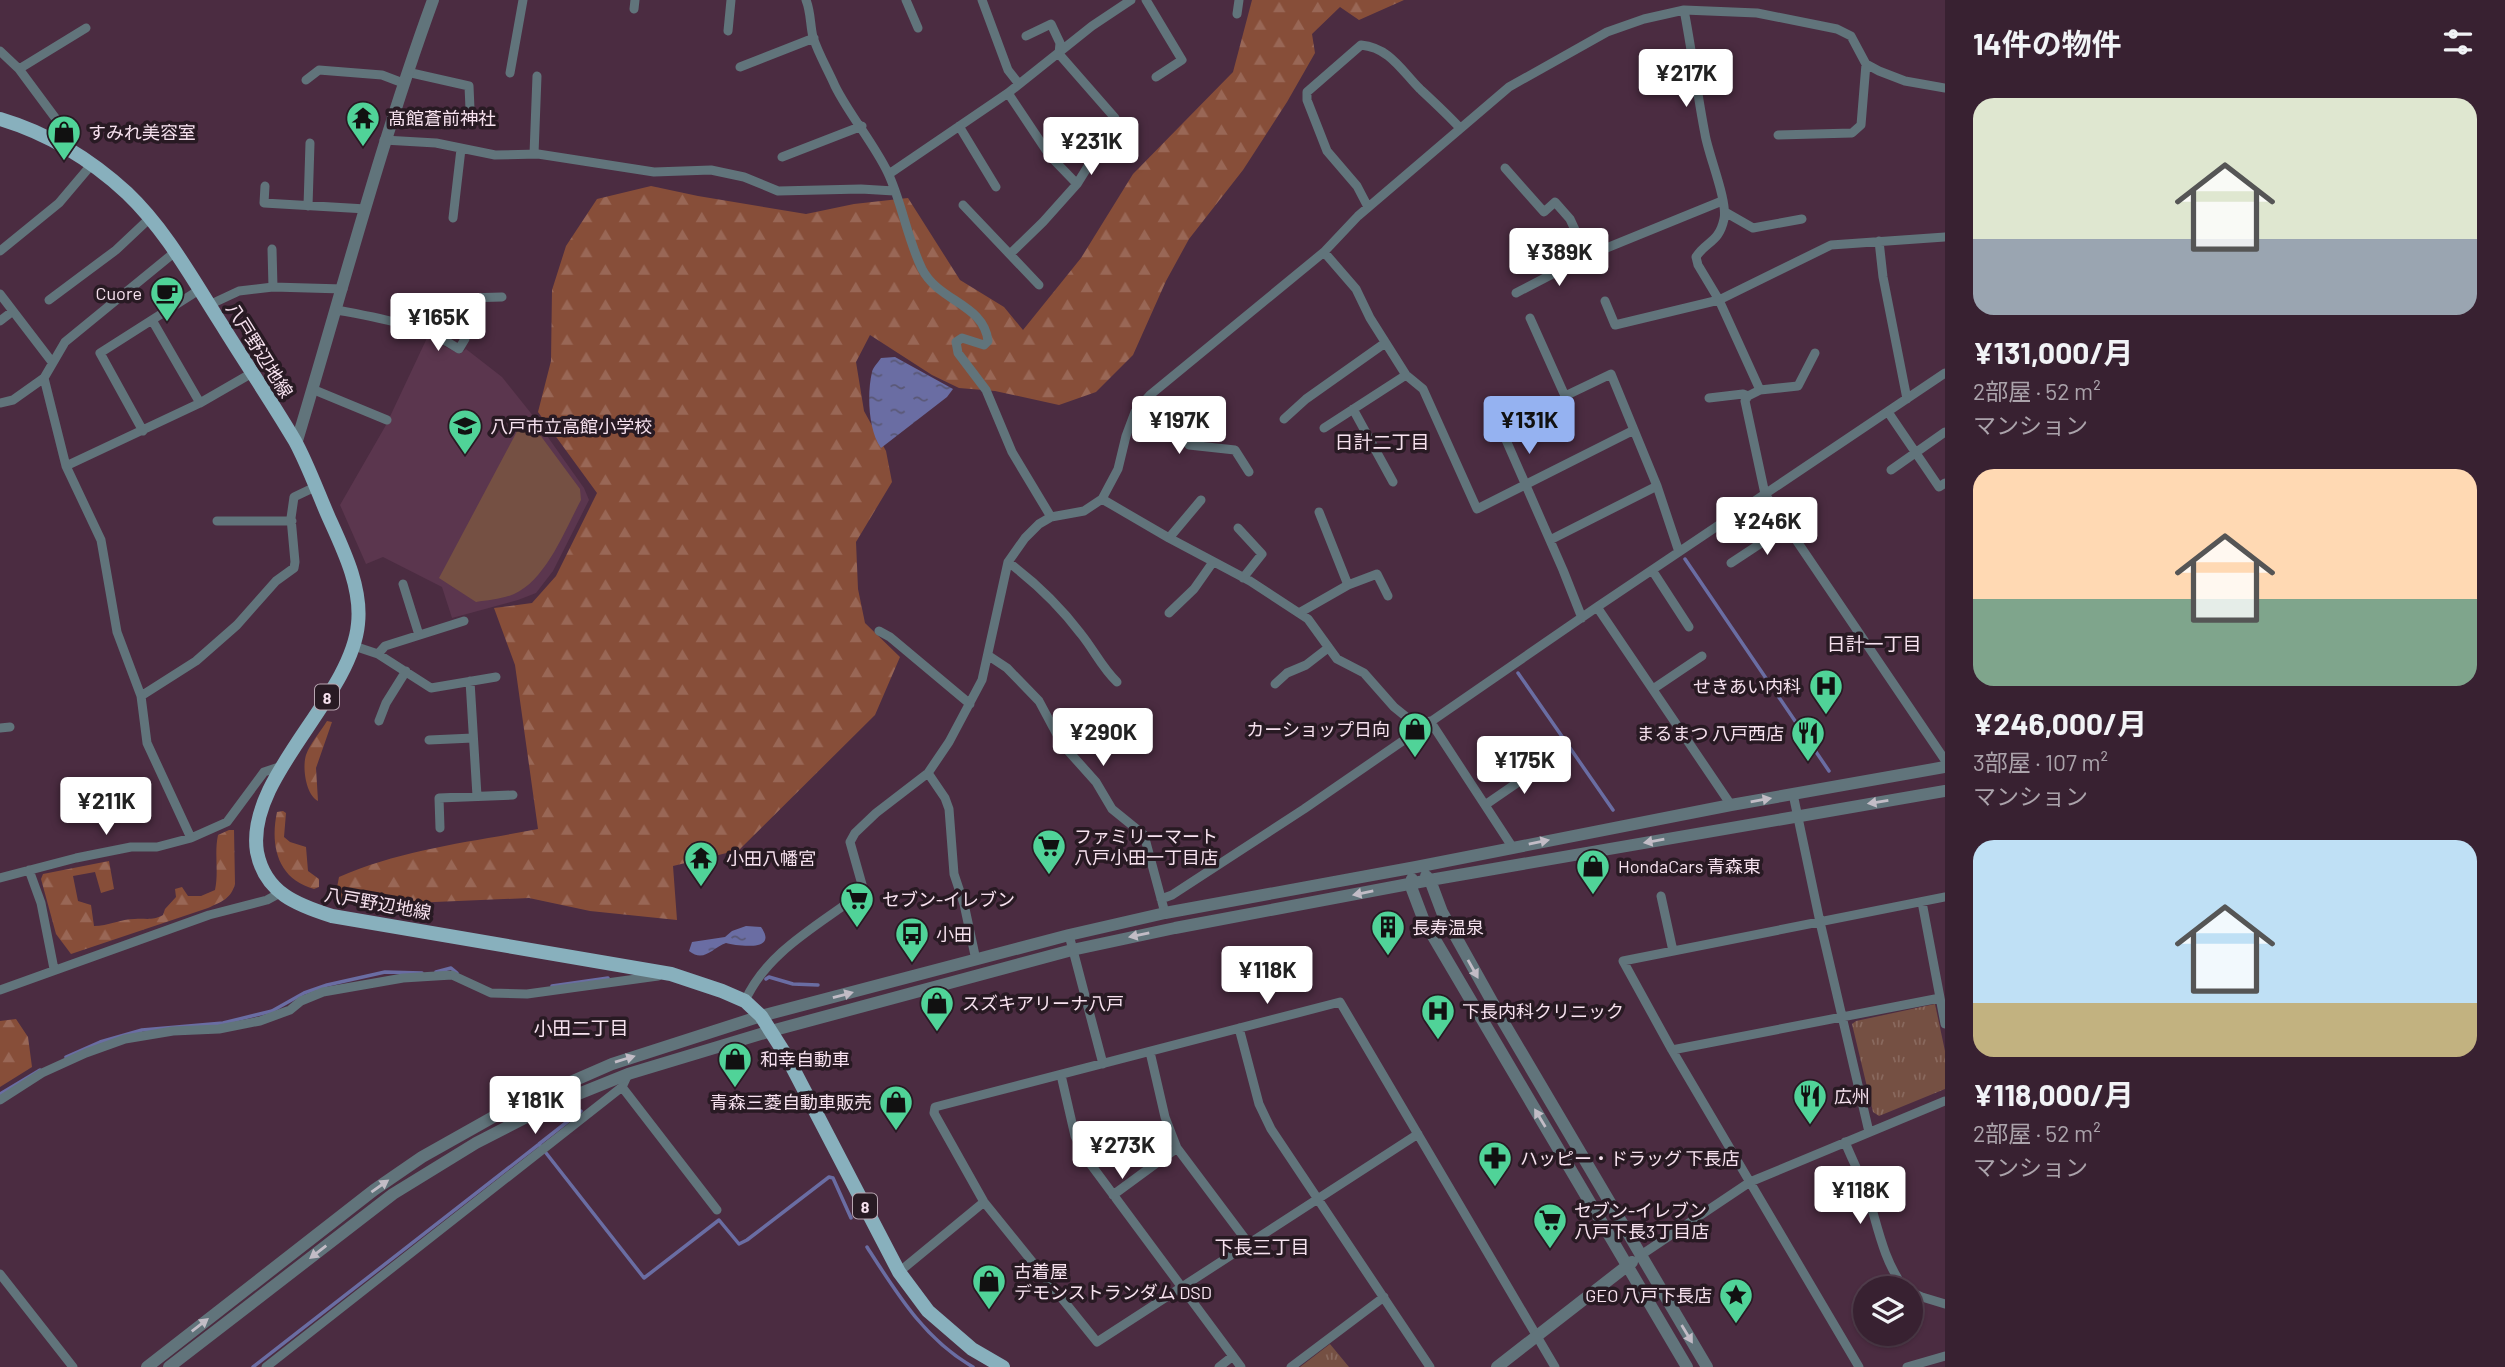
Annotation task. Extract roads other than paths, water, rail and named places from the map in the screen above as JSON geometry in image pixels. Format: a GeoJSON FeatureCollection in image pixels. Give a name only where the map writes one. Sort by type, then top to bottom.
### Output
{"type":"FeatureCollection","features":[{"type":"Feature","properties":{"kind":"main road","name":"八戸野辺地線"},"geometry":{"type":"LineString","coordinates":[[0,119],[61,144],[92,164],[127,193],[150,218],[175,252],[296,444],[342,546],[355,586],[358,622],[354,646],[264,802],[257,827],[257,852],[267,877],[280,893],[299,906],[332,916],[671,974],[745,1001],[761,1016],[787,1057],[899,1272],[928,1311],[972,1349],[1003,1367]]}},
{"type":"Feature","properties":{"kind":"street"},"geometry":{"type":"LineString","coordinates":[[296,444],[337,310],[384,140],[433,0]]}},
{"type":"Feature","properties":{"kind":"street"},"geometry":{"type":"LineString","coordinates":[[510,74],[523,0]]}},
{"type":"Feature","properties":{"kind":"street"},"geometry":{"type":"LineString","coordinates":[[728,31],[731,0]]}},
{"type":"Feature","properties":{"kind":"street"},"geometry":{"type":"LineString","coordinates":[[806,0],[814,38],[836,88],[862,126],[889,174],[922,268],[933,286],[966,307],[980,320],[987,334],[988,341],[984,345],[962,338],[956,342],[958,353],[986,390],[1012,452],[1051,517]]}},
{"type":"Feature","properties":{"kind":"street"},"geometry":{"type":"LineString","coordinates":[[906,0],[918,29]]}},
{"type":"Feature","properties":{"kind":"street"},"geometry":{"type":"LineString","coordinates":[[982,0],[1008,71],[1019,84]]}},
{"type":"Feature","properties":{"kind":"street"},"geometry":{"type":"LineString","coordinates":[[1146,0],[1182,60],[1156,76]]}},
{"type":"Feature","properties":{"kind":"street"},"geometry":{"type":"LineString","coordinates":[[1237,14],[1240,0]]}},
{"type":"Feature","properties":{"kind":"street"},"geometry":{"type":"LineString","coordinates":[[889,174],[1008,93],[1125,1]]}},
{"type":"Feature","properties":{"kind":"street"},"geometry":{"type":"LineString","coordinates":[[745,1001],[760,973],[785,949],[858,897],[863,888],[850,842],[855,833],[876,813],[928,774],[949,742],[982,680],[1008,562],[1025,538],[1051,517],[1084,511],[1102,499],[1118,469],[1135,412],[1150,395],[1324,252],[1368,207],[1460,128],[1509,88],[1607,32],[1644,19],[1684,10],[1709,9],[1756,13],[1837,29],[1851,36],[1867,64],[1861,125],[1858,130],[1852,133],[1778,135]]}},
{"type":"Feature","properties":{"kind":"street"},"geometry":{"type":"LineString","coordinates":[[1684,10],[1705,136],[1725,212],[1717,237],[1701,249],[1696,257],[1760,390]]}},
{"type":"Feature","properties":{"kind":"street"},"geometry":{"type":"LineString","coordinates":[[1010,254],[1077,184],[1115,123],[1115,118],[1059,54],[1060,43],[1051,24],[1026,36]]}},
{"type":"Feature","properties":{"kind":"street"},"geometry":{"type":"LineString","coordinates":[[19,69],[86,28]]}},
{"type":"Feature","properties":{"kind":"street"},"geometry":{"type":"LineString","coordinates":[[740,67],[814,38]]}},
{"type":"Feature","properties":{"kind":"street"},"geometry":{"type":"LineString","coordinates":[[1368,207],[1357,186],[1327,151],[1307,100],[1307,92],[1340,62],[1361,45],[1377,48],[1395,60],[1460,128]]}},
{"type":"Feature","properties":{"kind":"street"},"geometry":{"type":"LineString","coordinates":[[0,51],[19,69],[62,127],[61,144]]}},
{"type":"Feature","properties":{"kind":"street"},"geometry":{"type":"LineString","coordinates":[[1867,64],[1905,81],[1945,88]]}},
{"type":"Feature","properties":{"kind":"street"},"geometry":{"type":"LineString","coordinates":[[306,80],[319,71],[405,77],[469,86],[470,109]]}},
{"type":"Feature","properties":{"kind":"street"},"geometry":{"type":"LineString","coordinates":[[534,154],[537,76]]}},
{"type":"Feature","properties":{"kind":"street"},"geometry":{"type":"LineString","coordinates":[[1008,93],[1050,156],[1077,184]]}},
{"type":"Feature","properties":{"kind":"street"},"geometry":{"type":"LineString","coordinates":[[782,157],[862,126]]}},
{"type":"Feature","properties":{"kind":"street"},"geometry":{"type":"LineString","coordinates":[[959,126],[996,187]]}},
{"type":"Feature","properties":{"kind":"street"},"geometry":{"type":"LineString","coordinates":[[384,140],[395,143],[436,143],[495,155],[534,154],[654,172],[711,170],[744,177],[778,191],[894,191]]}},
{"type":"Feature","properties":{"kind":"street"},"geometry":{"type":"LineString","coordinates":[[308,206],[310,143]]}},
{"type":"Feature","properties":{"kind":"street"},"geometry":{"type":"LineString","coordinates":[[453,218],[461,149]]}},
{"type":"Feature","properties":{"kind":"street"},"geometry":{"type":"LineString","coordinates":[[0,251],[59,203],[92,164]]}},
{"type":"Feature","properties":{"kind":"street"},"geometry":{"type":"LineString","coordinates":[[1505,168],[1544,212],[1555,202],[1570,219],[1587,256]]}},
{"type":"Feature","properties":{"kind":"street"},"geometry":{"type":"LineString","coordinates":[[265,186],[264,203],[366,209]]}},
{"type":"Feature","properties":{"kind":"street"},"geometry":{"type":"LineString","coordinates":[[1517,293],[1587,256],[1722,201]]}},
{"type":"Feature","properties":{"kind":"street"},"geometry":{"type":"LineString","coordinates":[[963,205],[1039,285]]}},
{"type":"Feature","properties":{"kind":"street"},"geometry":{"type":"LineString","coordinates":[[1725,212],[1753,228],[1802,219]]}},
{"type":"Feature","properties":{"kind":"street"},"geometry":{"type":"LineString","coordinates":[[49,300],[116,250],[150,218]]}},
{"type":"Feature","properties":{"kind":"street"},"geometry":{"type":"LineString","coordinates":[[1605,301],[1615,325],[1719,300],[1832,245],[1945,237]]}},
{"type":"Feature","properties":{"kind":"street"},"geometry":{"type":"LineString","coordinates":[[1879,241],[1883,277],[1907,399]]}},
{"type":"Feature","properties":{"kind":"street"},"geometry":{"type":"LineString","coordinates":[[272,249],[274,287]]}},
{"type":"Feature","properties":{"kind":"street"},"geometry":{"type":"LineString","coordinates":[[0,403],[13,400],[44,378],[65,342],[175,252]]}},
{"type":"Feature","properties":{"kind":"street"},"geometry":{"type":"LineString","coordinates":[[1324,252],[1356,289],[1406,375],[1423,389],[1477,509],[1634,430]]}},
{"type":"Feature","properties":{"kind":"street"},"geometry":{"type":"LineString","coordinates":[[209,305],[239,291],[274,287],[343,289]]}},
{"type":"Feature","properties":{"kind":"street"},"geometry":{"type":"LineString","coordinates":[[143,431],[100,353],[199,290]]}},
{"type":"Feature","properties":{"kind":"street"},"geometry":{"type":"LineString","coordinates":[[0,294],[52,362]]}},
{"type":"Feature","properties":{"kind":"street"},"geometry":{"type":"LineString","coordinates":[[337,310],[386,319],[441,337],[459,349],[465,339],[466,298],[502,297]]}},
{"type":"Feature","properties":{"kind":"street"},"geometry":{"type":"LineString","coordinates":[[0,321],[13,311]]}},
{"type":"Feature","properties":{"kind":"street"},"geometry":{"type":"LineString","coordinates":[[1530,318],[1565,396],[1611,374],[1657,486],[1679,552]]}},
{"type":"Feature","properties":{"kind":"street"},"geometry":{"type":"LineString","coordinates":[[152,320],[200,403]]}},
{"type":"Feature","properties":{"kind":"street"},"geometry":{"type":"LineString","coordinates":[[1284,419],[1306,399],[1385,343]]}},
{"type":"Feature","properties":{"kind":"street"},"geometry":{"type":"LineString","coordinates":[[1815,353],[1798,386],[1760,390],[1748,396],[1745,401],[1765,494],[1945,760]]}},
{"type":"Feature","properties":{"kind":"street"},"geometry":{"type":"LineString","coordinates":[[66,466],[200,403],[252,373]]}},
{"type":"Feature","properties":{"kind":"street"},"geometry":{"type":"LineString","coordinates":[[1161,899],[1172,895],[1304,809],[1597,607],[1945,373]]}},
{"type":"Feature","properties":{"kind":"street"},"geometry":{"type":"LineString","coordinates":[[1324,429],[1406,375]]}},
{"type":"Feature","properties":{"kind":"street"},"geometry":{"type":"LineString","coordinates":[[44,378],[66,466],[101,540],[117,632],[141,696],[147,743],[191,838]]}},
{"type":"Feature","properties":{"kind":"street"},"geometry":{"type":"LineString","coordinates":[[313,389],[387,420]]}},
{"type":"Feature","properties":{"kind":"street"},"geometry":{"type":"LineString","coordinates":[[1709,398],[1742,394],[1748,396]]}},
{"type":"Feature","properties":{"kind":"street"},"geometry":{"type":"LineString","coordinates":[[1150,395],[1189,444],[1235,450],[1249,472]]}},
{"type":"Feature","properties":{"kind":"street"},"geometry":{"type":"LineString","coordinates":[[1353,409],[1393,482]]}},
{"type":"Feature","properties":{"kind":"street"},"geometry":{"type":"LineString","coordinates":[[1888,412],[1939,487],[1945,484]]}},
{"type":"Feature","properties":{"kind":"street"},"geometry":{"type":"LineString","coordinates":[[1891,470],[1945,432]]}},
{"type":"Feature","properties":{"kind":"street"},"geometry":{"type":"LineString","coordinates":[[1506,440],[1582,618]]}},
{"type":"Feature","properties":{"kind":"street"},"geometry":{"type":"LineString","coordinates":[[141,696],[196,661],[237,625],[276,581],[294,568],[294,497],[315,486]]}},
{"type":"Feature","properties":{"kind":"street"},"geometry":{"type":"LineString","coordinates":[[1550,540],[1657,486]]}},
{"type":"Feature","properties":{"kind":"street"},"geometry":{"type":"LineString","coordinates":[[1102,499],[1243,578],[1308,619],[1337,659],[1364,673],[1394,707],[1420,728]]}},
{"type":"Feature","properties":{"kind":"street"},"geometry":{"type":"LineString","coordinates":[[1168,538],[1201,500]]}},
{"type":"Feature","properties":{"kind":"street"},"geometry":{"type":"LineString","coordinates":[[1319,512],[1348,585]]}},
{"type":"Feature","properties":{"kind":"street"},"geometry":{"type":"LineString","coordinates":[[217,521],[292,521]]}},
{"type":"Feature","properties":{"kind":"street"},"geometry":{"type":"LineString","coordinates":[[1731,563],[1787,526]]}},
{"type":"Feature","properties":{"kind":"street"},"geometry":{"type":"LineString","coordinates":[[1238,528],[1262,554],[1243,578]]}},
{"type":"Feature","properties":{"kind":"street"},"geometry":{"type":"LineString","coordinates":[[1008,562],[1037,583],[1084,637],[1117,682]]}},
{"type":"Feature","properties":{"kind":"street"},"geometry":{"type":"LineString","coordinates":[[1168,613],[1195,589],[1213,562]]}},
{"type":"Feature","properties":{"kind":"street"},"geometry":{"type":"LineString","coordinates":[[1652,570],[1689,626]]}},
{"type":"Feature","properties":{"kind":"street"},"geometry":{"type":"LineString","coordinates":[[1299,613],[1348,585],[1377,574],[1388,596]]}},
{"type":"Feature","properties":{"kind":"street"},"geometry":{"type":"LineString","coordinates":[[403,584],[419,635]]}},
{"type":"Feature","properties":{"kind":"street"},"geometry":{"type":"LineString","coordinates":[[1597,607],[1731,805]]}},
{"type":"Feature","properties":{"kind":"street"},"geometry":{"type":"LineString","coordinates":[[378,654],[385,646],[464,621]]}},
{"type":"Feature","properties":{"kind":"street"},"geometry":{"type":"LineString","coordinates":[[878,631],[970,704]]}},
{"type":"Feature","properties":{"kind":"street"},"geometry":{"type":"LineString","coordinates":[[354,646],[378,654],[430,688],[496,677]]}},
{"type":"Feature","properties":{"kind":"street"},"geometry":{"type":"LineString","coordinates":[[1275,684],[1287,673],[1306,665],[1328,648]]}},
{"type":"Feature","properties":{"kind":"street"},"geometry":{"type":"LineString","coordinates":[[989,656],[1007,668],[1039,701],[1062,744],[1096,782],[1112,809],[1144,835],[1166,913]]}},
{"type":"Feature","properties":{"kind":"street"},"geometry":{"type":"LineString","coordinates":[[1653,689],[1702,656]]}},
{"type":"Feature","properties":{"kind":"street"},"geometry":{"type":"LineString","coordinates":[[379,721],[386,703],[406,671]]}},
{"type":"Feature","properties":{"kind":"street"},"geometry":{"type":"LineString","coordinates":[[470,681],[477,796]]}},
{"type":"Feature","properties":{"kind":"street"},"geometry":{"type":"LineString","coordinates":[[1430,721],[1513,848]]}},
{"type":"Feature","properties":{"kind":"street"},"geometry":{"type":"LineString","coordinates":[[429,740],[473,738]]}},
{"type":"Feature","properties":{"kind":"street"},"geometry":{"type":"LineString","coordinates":[[1485,805],[1546,763]]}},
{"type":"Feature","properties":{"kind":"street"},"geometry":{"type":"LineString","coordinates":[[0,878],[103,852],[131,847],[157,847],[191,838],[226,822],[264,772],[283,766]]}},
{"type":"Feature","properties":{"kind":"street"},"geometry":{"type":"LineString","coordinates":[[147,1367],[374,1190],[422,1157],[548,1090],[612,1064],[761,1016],[1069,935],[1166,913],[1945,767]]}},
{"type":"Feature","properties":{"kind":"street"},"geometry":{"type":"LineString","coordinates":[[928,774],[945,798],[949,809],[954,874],[964,904],[976,960]]}},
{"type":"Feature","properties":{"kind":"street"},"geometry":{"type":"LineString","coordinates":[[169,1367],[393,1194],[476,1143],[546,1107],[628,1074],[771,1031],[1072,950],[1430,880],[1945,791]]}},
{"type":"Feature","properties":{"kind":"street"},"geometry":{"type":"LineString","coordinates":[[1793,794],[1869,1132]]}},
{"type":"Feature","properties":{"kind":"street"},"geometry":{"type":"LineString","coordinates":[[440,828],[439,798],[513,795]]}},
{"type":"Feature","properties":{"kind":"street"},"geometry":{"type":"LineString","coordinates":[[1416,867],[1430,880],[1442,912],[1504,1023],[1707,1367]]}},
{"type":"Feature","properties":{"kind":"street"},"geometry":{"type":"LineString","coordinates":[[1416,867],[1410,884],[1424,921],[1687,1367]]}},
{"type":"Feature","properties":{"kind":"street"},"geometry":{"type":"LineString","coordinates":[[29,870],[41,902],[54,969]]}},
{"type":"Feature","properties":{"kind":"street"},"geometry":{"type":"LineString","coordinates":[[0,990],[209,915],[267,900],[280,893]]}},
{"type":"Feature","properties":{"kind":"street"},"geometry":{"type":"LineString","coordinates":[[1661,896],[1673,951]]}},
{"type":"Feature","properties":{"kind":"street"},"geometry":{"type":"LineString","coordinates":[[1859,1367],[1672,1050],[1623,961],[1945,897]]}},
{"type":"Feature","properties":{"kind":"street"},"geometry":{"type":"LineString","coordinates":[[1922,902],[1945,1024]]}},
{"type":"Feature","properties":{"kind":"street"},"geometry":{"type":"LineString","coordinates":[[1069,935],[1103,1064]]}},
{"type":"Feature","properties":{"kind":"street"},"geometry":{"type":"LineString","coordinates":[[0,1100],[42,1073],[86,1053],[125,1040],[173,1031],[219,1030],[260,1021],[290,1010],[301,1001],[323,992],[378,982],[452,975],[491,993],[527,994],[671,974]]}},
{"type":"Feature","properties":{"kind":"street"},"geometry":{"type":"LineString","coordinates":[[1672,1050],[1940,998]]}},
{"type":"Feature","properties":{"kind":"street"},"geometry":{"type":"LineString","coordinates":[[1418,1134],[1097,1342],[984,1202],[934,1114],[935,1107],[1340,1002],[1418,1134],[1537,1336],[1555,1367]]}},
{"type":"Feature","properties":{"kind":"street"},"geometry":{"type":"LineString","coordinates":[[1239,1028],[1259,1104],[1271,1129],[1430,1367]]}},
{"type":"Feature","properties":{"kind":"street"},"geometry":{"type":"LineString","coordinates":[[1150,1052],[1165,1117],[1177,1148],[1249,1244]]}},
{"type":"Feature","properties":{"kind":"street"},"geometry":{"type":"LineString","coordinates":[[266,1367],[622,1087],[628,1074]]}},
{"type":"Feature","properties":{"kind":"street"},"geometry":{"type":"LineString","coordinates":[[1061,1075],[1075,1136],[1089,1163],[1241,1367]]}},
{"type":"Feature","properties":{"kind":"street"},"geometry":{"type":"LineString","coordinates":[[622,1087],[717,1210]]}},
{"type":"Feature","properties":{"kind":"street"},"geometry":{"type":"LineString","coordinates":[[1497,1367],[1641,1255],[1750,1182],[1945,1101]]}},
{"type":"Feature","properties":{"kind":"street"},"geometry":{"type":"LineString","coordinates":[[1845,1142],[1870,1200],[1877,1231],[1889,1262],[1897,1276]]}},
{"type":"Feature","properties":{"kind":"street"},"geometry":{"type":"LineString","coordinates":[[1113,1195],[1177,1148]]}},
{"type":"Feature","properties":{"kind":"street"},"geometry":{"type":"LineString","coordinates":[[899,1272],[984,1202]]}},
{"type":"Feature","properties":{"kind":"street"},"geometry":{"type":"LineString","coordinates":[[0,1274],[73,1367]]}},
{"type":"Feature","properties":{"kind":"street"},"geometry":{"type":"LineString","coordinates":[[1292,1367],[1384,1297]]}},
{"type":"Feature","properties":{"kind":"street"},"geometry":{"type":"LineString","coordinates":[[1923,1297],[1945,1304]]}},
{"type":"Feature","properties":{"kind":"street"},"geometry":{"type":"LineString","coordinates":[[1219,1367],[1233,1356]]}},
{"type":"Feature","properties":{"kind":"street"},"geometry":{"type":"LineString","coordinates":[[1907,1367],[1945,1356]]}},
{"type":"Feature","properties":{"kind":"water"},"geometry":{"type":"Polygon","coordinates":[[[895,357],[953,389],[947,397],[881,448],[871,422],[870,381],[881,358],[895,357]]]}},
{"type":"Feature","properties":{"kind":"water"},"geometry":{"type":"Polygon","coordinates":[[[746,926],[761,927],[765,940],[755,946],[726,943],[699,956],[689,951],[692,942],[725,937],[746,926]]]}},
{"type":"Feature","properties":{"kind":"waterway"},"geometry":{"type":"LineString","coordinates":[[1685,559],[1829,771]]}},
{"type":"Feature","properties":{"kind":"waterway"},"geometry":{"type":"LineString","coordinates":[[1518,673],[1613,810]]}},
{"type":"Feature","properties":{"kind":"waterway"},"geometry":{"type":"LineString","coordinates":[[436,972],[451,968],[457,973]]}},
{"type":"Feature","properties":{"kind":"waterway"},"geometry":{"type":"LineString","coordinates":[[66,1057],[100,1042],[142,1030],[223,1023],[272,1011],[304,993],[327,985],[385,972],[422,973]]}},
{"type":"Feature","properties":{"kind":"waterway"},"geometry":{"type":"LineString","coordinates":[[766,979],[769,977],[793,984],[818,985]]}},
{"type":"Feature","properties":{"kind":"waterway"},"geometry":{"type":"LineString","coordinates":[[552,986],[608,978]]}},
{"type":"Feature","properties":{"kind":"waterway"},"geometry":{"type":"LineString","coordinates":[[0,1094],[40,1070]]}},
{"type":"Feature","properties":{"kind":"waterway"},"geometry":{"type":"LineString","coordinates":[[581,1111],[539,1144],[644,1278],[719,1220],[739,1244],[747,1240],[829,1177],[833,1178],[851,1218]]}},
{"type":"Feature","properties":{"kind":"waterway"},"geometry":{"type":"LineString","coordinates":[[253,1367],[538,1145]]}},
{"type":"Feature","properties":{"kind":"waterway"},"geometry":{"type":"LineString","coordinates":[[867,1247],[900,1297],[926,1329],[956,1356],[973,1367]]}},
{"type":"Feature","properties":{"kind":"place","name":"髙館蒼前神社"},"geometry":{"type":"Point","coordinates":[363,148]}},
{"type":"Feature","properties":{"kind":"place","name":"すみれ美容室"},"geometry":{"type":"Point","coordinates":[64,162]}},
{"type":"Feature","properties":{"kind":"place","name":"Cuore"},"geometry":{"type":"Point","coordinates":[167,323]}},
{"type":"Feature","properties":{"kind":"place","name":"八戸市立高館小学校"},"geometry":{"type":"Point","coordinates":[465,456]}},
{"type":"Feature","properties":{"kind":"place","name":"せきあい内科"},"geometry":{"type":"Point","coordinates":[1826,716]}},
{"type":"Feature","properties":{"kind":"place","name":"カーショップ日向"},"geometry":{"type":"Point","coordinates":[1415,759]}},
{"type":"Feature","properties":{"kind":"place","name":"まるまつ 八戸西店"},"geometry":{"type":"Point","coordinates":[1808,763]}},
{"type":"Feature","properties":{"kind":"place","name":"ファミリーマート 八戸小田一丁目店"},"geometry":{"type":"Point","coordinates":[1049,876]}},
{"type":"Feature","properties":{"kind":"place","name":"小田八幡宮"},"geometry":{"type":"Point","coordinates":[701,888]}},
{"type":"Feature","properties":{"kind":"place","name":"HondaCars 青森東"},"geometry":{"type":"Point","coordinates":[1593,896]}},
{"type":"Feature","properties":{"kind":"place","name":"セブン-イレブン"},"geometry":{"type":"Point","coordinates":[857,929]}},
{"type":"Feature","properties":{"kind":"place","name":"長寿温泉"},"geometry":{"type":"Point","coordinates":[1388,957]}},
{"type":"Feature","properties":{"kind":"place","name":"小田"},"geometry":{"type":"Point","coordinates":[912,964]}},
{"type":"Feature","properties":{"kind":"place","name":"スズキアリーナ八戸"},"geometry":{"type":"Point","coordinates":[937,1033]}},
{"type":"Feature","properties":{"kind":"place","name":"下長内科クリニック"},"geometry":{"type":"Point","coordinates":[1438,1041]}},
{"type":"Feature","properties":{"kind":"place","name":"和幸自動車"},"geometry":{"type":"Point","coordinates":[735,1089]}},
{"type":"Feature","properties":{"kind":"place","name":"広州"},"geometry":{"type":"Point","coordinates":[1810,1126]}},
{"type":"Feature","properties":{"kind":"place","name":"青森三菱自動車販売"},"geometry":{"type":"Point","coordinates":[896,1132]}},
{"type":"Feature","properties":{"kind":"place","name":"ハッピー・ドラッグ 下長店"},"geometry":{"type":"Point","coordinates":[1495,1188]}},
{"type":"Feature","properties":{"kind":"place","name":"セブン-イレブン 八戸下長3丁目店"},"geometry":{"type":"Point","coordinates":[1550,1250]}},
{"type":"Feature","properties":{"kind":"place","name":"古着屋 デモンストランダム DSD"},"geometry":{"type":"Point","coordinates":[989,1311]}},
{"type":"Feature","properties":{"kind":"place","name":"GEO 八戸下長店"},"geometry":{"type":"Point","coordinates":[1736,1325]}},
{"type":"Feature","properties":{"kind":"district","name":"日計二丁目"},"geometry":{"type":"Point","coordinates":[1382,441]}},
{"type":"Feature","properties":{"kind":"district","name":"日計一丁目"},"geometry":{"type":"Point","coordinates":[1874,643]}},
{"type":"Feature","properties":{"kind":"district","name":"小田二丁目"},"geometry":{"type":"Point","coordinates":[581,1027]}},
{"type":"Feature","properties":{"kind":"district","name":"下長三丁目"},"geometry":{"type":"Point","coordinates":[1262,1246]}}]}
